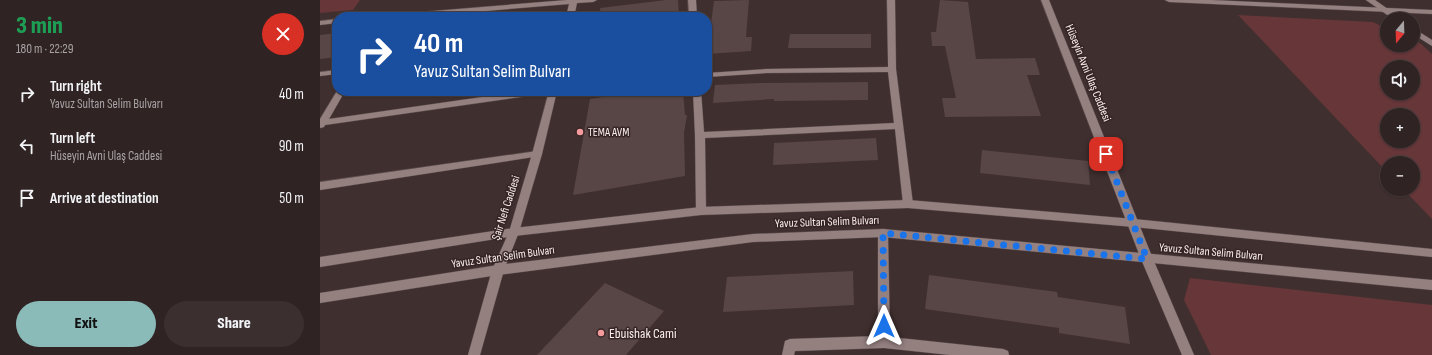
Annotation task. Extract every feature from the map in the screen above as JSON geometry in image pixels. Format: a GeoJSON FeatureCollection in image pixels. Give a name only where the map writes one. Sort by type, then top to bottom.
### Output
{"type":"FeatureCollection","features":[{"type":"Feature","properties":{"kind":"street"},"geometry":{"type":"LineString","coordinates":[[444,12],[592,0]]}},
{"type":"Feature","properties":{"kind":"street"},"geometry":{"type":"LineString","coordinates":[[692,0],[693,12]]}},
{"type":"Feature","properties":{"kind":"street"},"geometry":{"type":"LineString","coordinates":[[891,0],[892,69],[908,204]]}},
{"type":"Feature","properties":{"kind":"street","name":"Hüseyin Avni Ulaş Caddesi"},"geometry":{"type":"LineString","coordinates":[[1045,0],[1147,259],[1188,355]]}},
{"type":"Feature","properties":{"kind":"street"},"geometry":{"type":"LineString","coordinates":[[1168,0],[1432,12]]}},
{"type":"Feature","properties":{"kind":"street"},"geometry":{"type":"LineString","coordinates":[[1370,0],[1388,11]]}},
{"type":"Feature","properties":{"kind":"street"},"geometry":{"type":"LineString","coordinates":[[571,12],[574,1]]}},
{"type":"Feature","properties":{"kind":"street"},"geometry":{"type":"LineString","coordinates":[[320,23],[332,22]]}},
{"type":"Feature","properties":{"kind":"street"},"geometry":{"type":"LineString","coordinates":[[1420,35],[1432,44]]}},
{"type":"Feature","properties":{"kind":"street"},"geometry":{"type":"LineString","coordinates":[[712,75],[768,71],[892,69]]}},
{"type":"Feature","properties":{"kind":"street"},"geometry":{"type":"LineString","coordinates":[[320,74],[332,73]]}},
{"type":"Feature","properties":{"kind":"street"},"geometry":{"type":"LineString","coordinates":[[321,124],[338,96]]}},
{"type":"Feature","properties":{"kind":"street"},"geometry":{"type":"LineString","coordinates":[[321,124],[509,96]]}},
{"type":"Feature","properties":{"kind":"street","name":"Şair Nefi Caddesi"},"geometry":{"type":"LineString","coordinates":[[474,355],[498,270],[514,232],[537,154],[552,96]]}},
{"type":"Feature","properties":{"kind":"street"},"geometry":{"type":"LineString","coordinates":[[697,96],[700,135],[701,211]]}},
{"type":"Feature","properties":{"kind":"street"},"geometry":{"type":"LineString","coordinates":[[700,135],[898,126]]}},
{"type":"Feature","properties":{"kind":"street"},"geometry":{"type":"LineString","coordinates":[[320,186],[537,154]]}},
{"type":"Feature","properties":{"kind":"street","name":"Yavuz Sultan Selim Bulvarı"},"geometry":{"type":"LineString","coordinates":[[320,262],[514,232],[701,211],[908,204],[1134,223],[1432,253]]}},
{"type":"Feature","properties":{"kind":"street"},"geometry":{"type":"LineString","coordinates":[[883,233],[884,342]]}},
{"type":"Feature","properties":{"kind":"street","name":"Yavuz Sultan Selim Bulvarı"},"geometry":{"type":"LineString","coordinates":[[320,298],[498,270],[753,238],[883,233],[1432,285]]}},
{"type":"Feature","properties":{"kind":"street"},"geometry":{"type":"LineString","coordinates":[[788,355],[790,345],[884,342],[1003,355]]}},
{"type":"Feature","properties":{"kind":"shaded area"},"geometry":{"type":"Polygon","coordinates":[[[320,0],[360,0],[353,10],[320,13],[320,0]]]}},
{"type":"Feature","properties":{"kind":"shaded area"},"geometry":{"type":"Polygon","coordinates":[[[1238,15],[1373,22],[1380,26],[1380,52],[1420,52],[1420,43],[1432,54],[1432,219],[1410,196],[1420,196],[1420,156],[1380,156],[1380,165],[1238,15]]]}},
{"type":"Feature","properties":{"kind":"shaded area"},"geometry":{"type":"Polygon","coordinates":[[[1190,278],[1432,305],[1432,355],[1211,355],[1184,300],[1190,278]]]}},
{"type":"Feature","properties":{"kind":"building"},"geometry":{"type":"Polygon","coordinates":[[[666,0],[678,0],[679,12],[600,12],[600,8],[666,0]]]}},
{"type":"Feature","properties":{"kind":"building"},"geometry":{"type":"Polygon","coordinates":[[[749,0],[746,37],[752,37],[751,51],[712,54],[712,16],[714,1],[749,0]]]}},
{"type":"Feature","properties":{"kind":"building"},"geometry":{"type":"Polygon","coordinates":[[[940,0],[968,2],[976,59],[1035,58],[1040,75],[1027,75],[1041,116],[945,117],[942,98],[956,98],[945,46],[932,46],[931,32],[936,32],[940,0]]]}},
{"type":"Feature","properties":{"kind":"building"},"geometry":{"type":"Polygon","coordinates":[[[332,34],[332,58],[320,59],[320,35],[332,34]]]}},
{"type":"Feature","properties":{"kind":"building"},"geometry":{"type":"Polygon","coordinates":[[[790,34],[871,34],[871,48],[788,48],[790,34]]]}},
{"type":"Feature","properties":{"kind":"building"},"geometry":{"type":"Polygon","coordinates":[[[868,82],[868,100],[774,101],[774,99],[713,103],[715,85],[868,82]]]}},
{"type":"Feature","properties":{"kind":"building"},"geometry":{"type":"Polygon","coordinates":[[[610,96],[683,96],[685,115],[687,115],[684,133],[685,176],[573,195],[590,99],[610,96]]]}},
{"type":"Feature","properties":{"kind":"building"},"geometry":{"type":"Polygon","coordinates":[[[876,138],[878,160],[773,165],[774,143],[876,138]]]}},
{"type":"Feature","properties":{"kind":"building"},"geometry":{"type":"Polygon","coordinates":[[[982,150],[1088,161],[1090,185],[980,173],[982,150]]]}},
{"type":"Feature","properties":{"kind":"building"},"geometry":{"type":"Polygon","coordinates":[[[853,271],[854,305],[723,312],[727,277],[853,271]]]}},
{"type":"Feature","properties":{"kind":"building"},"geometry":{"type":"Polygon","coordinates":[[[929,275],[1057,292],[1058,297],[1125,307],[1130,344],[1059,333],[1059,328],[925,309],[929,275]]]}},
{"type":"Feature","properties":{"kind":"building","name":"Ebuishak Cami"},"geometry":{"type":"Polygon","coordinates":[[[605,283],[664,311],[626,355],[537,355],[605,283]]]}},
{"type":"Feature","properties":{"kind":"place","name":"TEMA AVM"},"geometry":{"type":"Point","coordinates":[580,132]}},
{"type":"Feature","properties":{"kind":"place","name":"Ebuishak Cami"},"geometry":{"type":"Point","coordinates":[601,333]}},
{"type":"Feature","properties":{"kind":"route"},"geometry":{"type":"LineString","coordinates":[[884,326],[883,233],[1147,259],[1106,154]]}}]}
